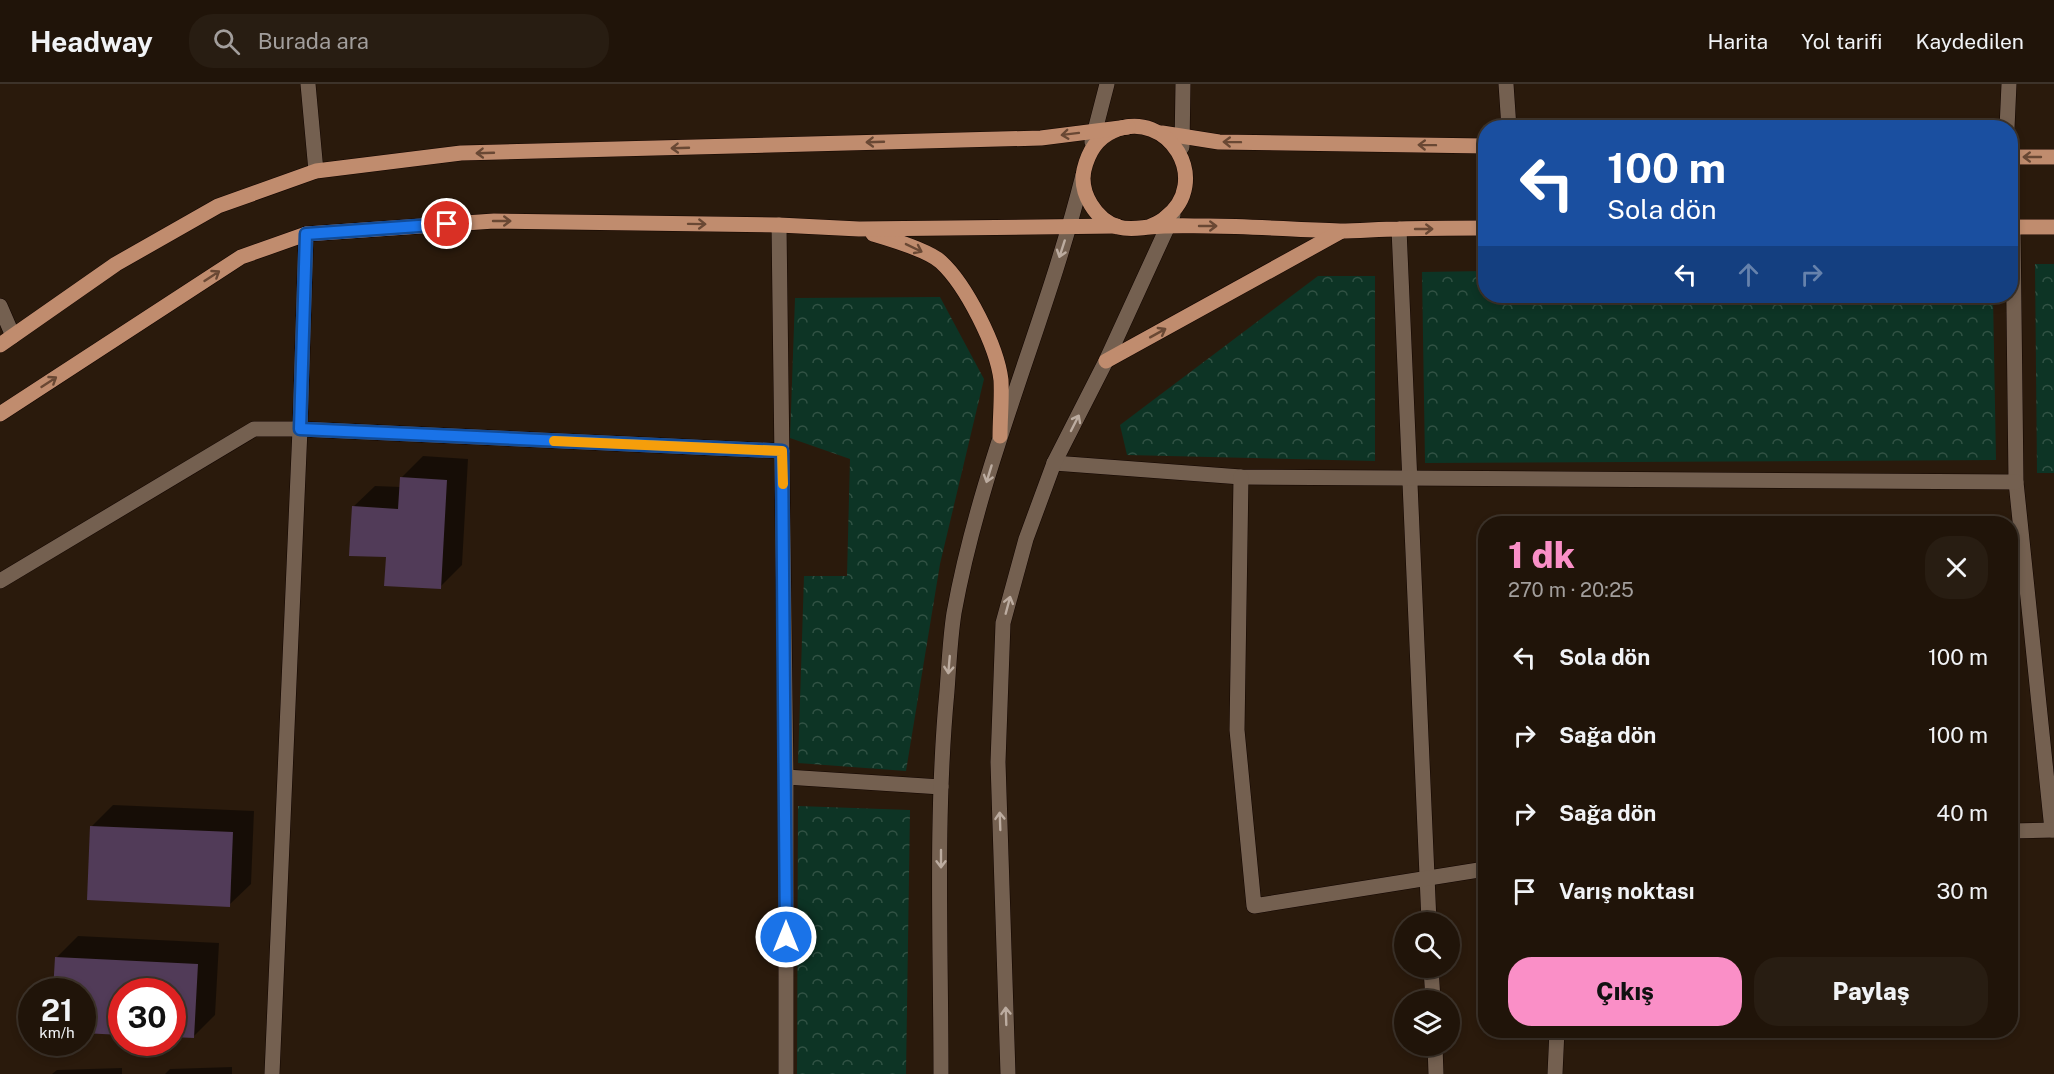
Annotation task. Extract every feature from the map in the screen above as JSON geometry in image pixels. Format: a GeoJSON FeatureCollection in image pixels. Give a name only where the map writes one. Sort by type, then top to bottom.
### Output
{"type":"FeatureCollection","features":[{"type":"Feature","properties":{"kind":"main road"},"geometry":{"type":"LineString","coordinates":[[1116,226],[1102,218],[1090,205],[1084,189],[1083,172],[1088,156],[1098,142],[1112,132],[1128,127]]}},
{"type":"Feature","properties":{"kind":"main road"},"geometry":{"type":"LineString","coordinates":[[0,345],[116,264],[218,206],[316,171],[461,153],[1041,138],[1128,127],[1144,127],[1160,133],[1219,142],[1478,146]]}},
{"type":"Feature","properties":{"kind":"main road"},"geometry":{"type":"LineString","coordinates":[[1149,227],[1165,219],[1177,207],[1184,192],[1185,175],[1182,159],[1173,144],[1160,133]]}},
{"type":"Feature","properties":{"kind":"main road"},"geometry":{"type":"LineString","coordinates":[[2018,157],[2054,157]]}},
{"type":"Feature","properties":{"kind":"main road"},"geometry":{"type":"LineString","coordinates":[[0,414],[241,257],[306,234],[494,221],[779,225],[859,230],[1070,226],[1116,226],[1133,230],[1149,227],[1210,226],[1342,231],[1478,228]]}},
{"type":"Feature","properties":{"kind":"main road"},"geometry":{"type":"LineString","coordinates":[[2018,227],[2054,226]]}},
{"type":"Feature","properties":{"kind":"main road"},"geometry":{"type":"LineString","coordinates":[[859,230],[905,244],[940,261],[968,297],[992,345],[1000,379],[1000,436]]}},
{"type":"Feature","properties":{"kind":"main road"},"geometry":{"type":"LineString","coordinates":[[1106,361],[1342,231]]}},
{"type":"Feature","properties":{"kind":"street"},"geometry":{"type":"LineString","coordinates":[[308,84],[316,171]]}},
{"type":"Feature","properties":{"kind":"street"},"geometry":{"type":"LineString","coordinates":[[1088,156],[1107,84]]}},
{"type":"Feature","properties":{"kind":"street"},"geometry":{"type":"LineString","coordinates":[[1182,159],[1183,84]]}},
{"type":"Feature","properties":{"kind":"street"},"geometry":{"type":"LineString","coordinates":[[1506,84],[1508,120]]}},
{"type":"Feature","properties":{"kind":"street"},"geometry":{"type":"LineString","coordinates":[[2007,120],[2009,84]]}},
{"type":"Feature","properties":{"kind":"street"},"geometry":{"type":"LineString","coordinates":[[941,1074],[941,787],[944,722],[954,615],[973,527],[1000,436],[1070,226],[1083,172]]}},
{"type":"Feature","properties":{"kind":"street"},"geometry":{"type":"LineString","coordinates":[[1008,1074],[998,762],[1003,624],[1026,539],[1054,463],[1106,361],[1177,207]]}},
{"type":"Feature","properties":{"kind":"street"},"geometry":{"type":"LineString","coordinates":[[779,225],[786,777],[786,1074]]}},
{"type":"Feature","properties":{"kind":"street"},"geometry":{"type":"LineString","coordinates":[[1399,229],[1429,912]]}},
{"type":"Feature","properties":{"kind":"street"},"geometry":{"type":"LineString","coordinates":[[272,1074],[300,429],[306,234]]}},
{"type":"Feature","properties":{"kind":"street"},"geometry":{"type":"LineString","coordinates":[[2012,303],[2016,482],[2053,830],[2018,831]]}},
{"type":"Feature","properties":{"kind":"street"},"geometry":{"type":"LineString","coordinates":[[0,306],[13,336]]}},
{"type":"Feature","properties":{"kind":"street"},"geometry":{"type":"LineString","coordinates":[[0,581],[254,429],[300,429],[782,451]]}},
{"type":"Feature","properties":{"kind":"street"},"geometry":{"type":"LineString","coordinates":[[1054,463],[1241,477],[2016,482]]}},
{"type":"Feature","properties":{"kind":"street"},"geometry":{"type":"LineString","coordinates":[[1241,477],[1237,730],[1254,906],[1478,870]]}},
{"type":"Feature","properties":{"kind":"street"},"geometry":{"type":"LineString","coordinates":[[786,777],[941,787]]}},
{"type":"Feature","properties":{"kind":"street"},"geometry":{"type":"LineString","coordinates":[[1555,1074],[1557,1038]]}},
{"type":"Feature","properties":{"kind":"street"},"geometry":{"type":"LineString","coordinates":[[1435,1056],[1436,1074]]}},
{"type":"Feature","properties":{"kind":"green space"},"geometry":{"type":"Polygon","coordinates":[[[2035,264],[2054,264],[2054,473],[2037,473],[2035,264]]]}},
{"type":"Feature","properties":{"kind":"green space"},"geometry":{"type":"Polygon","coordinates":[[[1478,271],[1478,303],[1993,303],[1996,460],[1425,463],[1422,272],[1478,271]]]}},
{"type":"Feature","properties":{"kind":"green space"},"geometry":{"type":"Polygon","coordinates":[[[1318,276],[1375,276],[1375,461],[1127,455],[1120,425],[1318,276]]]}},
{"type":"Feature","properties":{"kind":"green space"},"geometry":{"type":"Polygon","coordinates":[[[940,297],[984,379],[940,564],[906,771],[798,763],[804,576],[847,576],[850,459],[790,438],[795,298],[940,297]]]}},
{"type":"Feature","properties":{"kind":"green space"},"geometry":{"type":"Polygon","coordinates":[[[798,806],[910,810],[906,1074],[797,1074],[798,806]]]}},
{"type":"Feature","properties":{"kind":"building"},"geometry":{"type":"Polygon","coordinates":[[[400,477],[447,480],[441,589],[384,586],[386,557],[349,556],[352,506],[398,509],[400,477]]]}},
{"type":"Feature","properties":{"kind":"building"},"geometry":{"type":"Polygon","coordinates":[[[90,826],[233,832],[230,907],[87,900],[90,826]]]}},
{"type":"Feature","properties":{"kind":"building"},"geometry":{"type":"Polygon","coordinates":[[[55,957],[198,964],[194,1038],[186,1038],[186,978],[108,978],[108,1034],[96,1034],[96,978],[54,978],[55,957]]]}},
{"type":"Feature","properties":{"kind":"slow traffic"},"geometry":{"type":"LineString","coordinates":[[554,441],[782,451],[783,484]]}},
{"type":"Feature","properties":{"kind":"route"},"geometry":{"type":"LineString","coordinates":[[447,224],[306,234],[300,429],[782,451],[786,937]]}}]}
